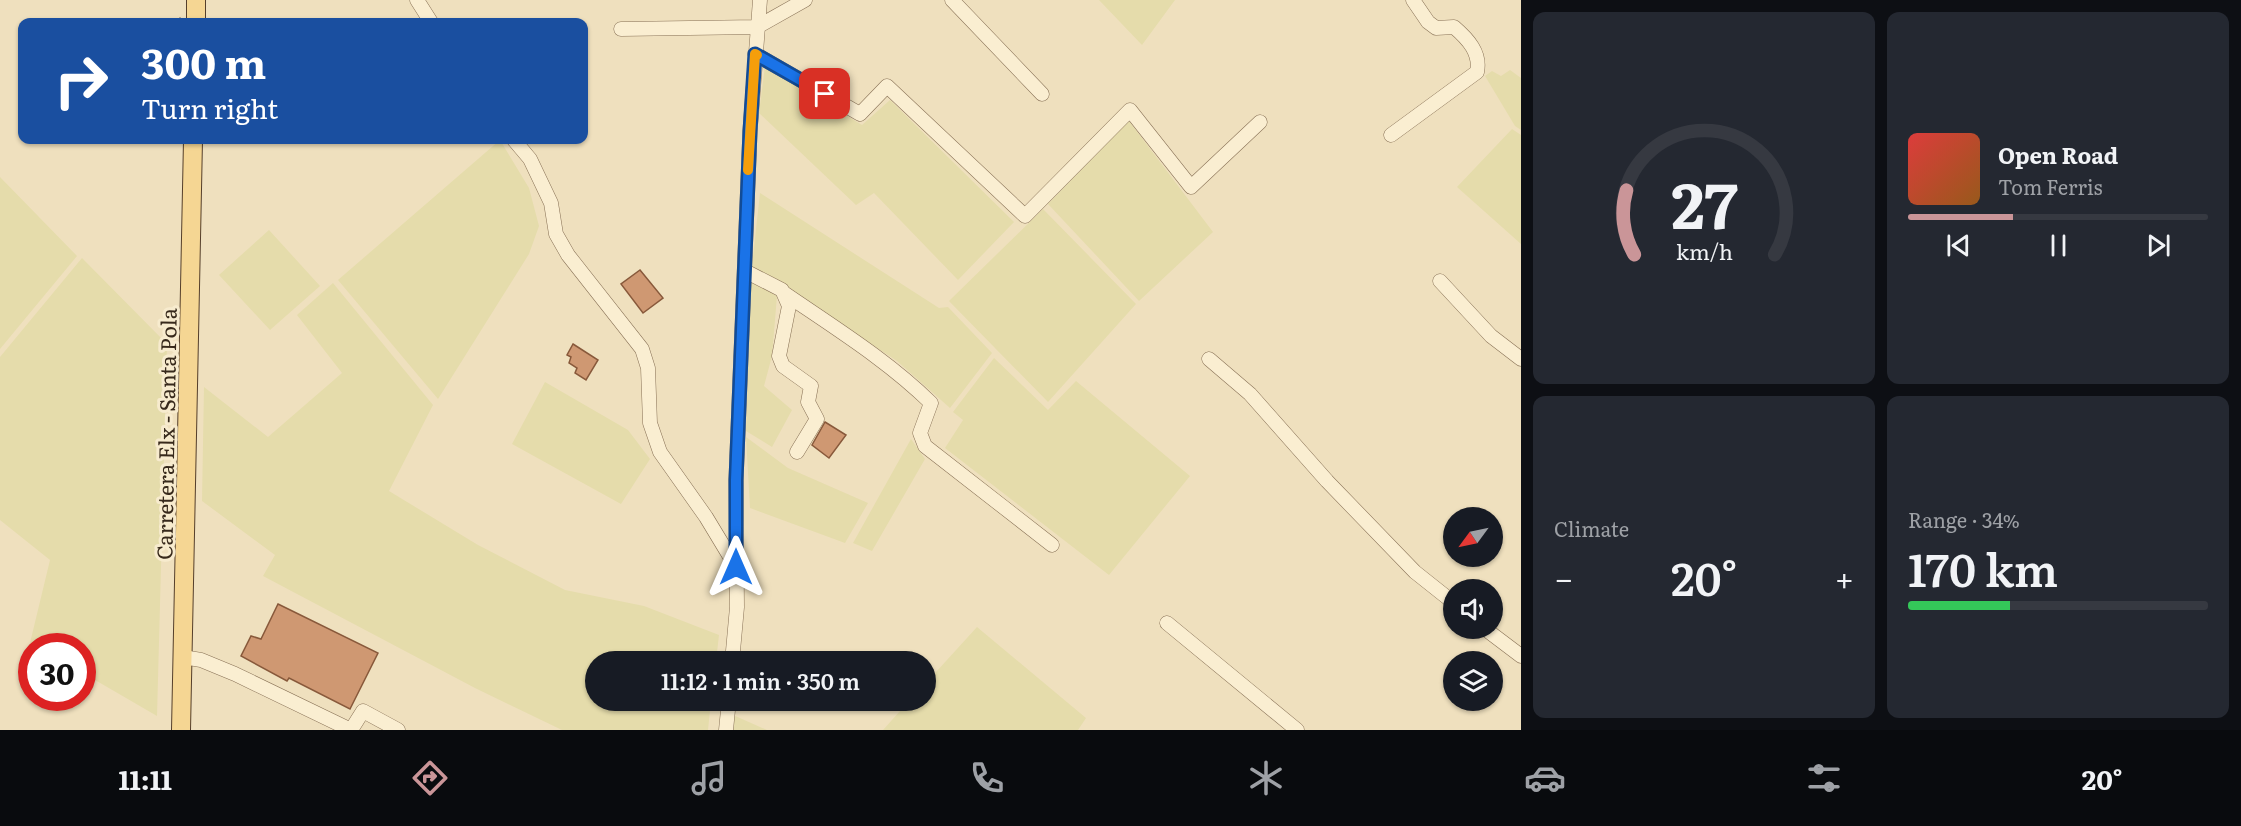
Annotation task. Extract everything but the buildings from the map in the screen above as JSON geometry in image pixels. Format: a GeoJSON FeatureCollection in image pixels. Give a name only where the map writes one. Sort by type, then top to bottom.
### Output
{"type":"FeatureCollection","features":[{"type":"Feature","properties":{"kind":"main road"},"geometry":{"type":"LineString","coordinates":[[185,0],[185,18]]}},
{"type":"Feature","properties":{"kind":"main road"},"geometry":{"type":"LineString","coordinates":[[196,0],[196,18]]}},
{"type":"Feature","properties":{"kind":"main road","name":"Carretera Elx - Santa Pola"},"geometry":{"type":"LineString","coordinates":[[172,730],[180,408],[183,144]]}},
{"type":"Feature","properties":{"kind":"main road","name":"Carretera Elx - Santa Pola"},"geometry":{"type":"LineString","coordinates":[[182,730],[193,144]]}},
{"type":"Feature","properties":{"kind":"street"},"geometry":{"type":"LineString","coordinates":[[417,0],[428,18]]}},
{"type":"Feature","properties":{"kind":"street"},"geometry":{"type":"LineString","coordinates":[[733,651],[737,607],[736,480],[755,54],[760,0]]}},
{"type":"Feature","properties":{"kind":"street"},"geometry":{"type":"LineString","coordinates":[[621,30],[757,27],[805,0]]}},
{"type":"Feature","properties":{"kind":"street"},"geometry":{"type":"LineString","coordinates":[[952,0],[1042,94]]}},
{"type":"Feature","properties":{"kind":"street"},"geometry":{"type":"LineString","coordinates":[[1391,135],[1477,72],[1480,62],[1476,51],[1463,34],[1454,27],[1436,28],[1428,22],[1413,0]]}},
{"type":"Feature","properties":{"kind":"street"},"geometry":{"type":"LineString","coordinates":[[755,54],[860,114],[887,86],[1025,216],[1130,110],[1191,187],[1260,122]]}},
{"type":"Feature","properties":{"kind":"street"},"geometry":{"type":"LineString","coordinates":[[517,144],[530,159],[551,203],[556,234],[568,255],[642,349],[648,368],[650,423],[660,452],[706,516],[736,567]]}},
{"type":"Feature","properties":{"kind":"street"},"geometry":{"type":"LineString","coordinates":[[745,271],[783,290],[784,293],[883,360],[912,384],[931,404],[920,433],[925,446],[1052,545]]}},
{"type":"Feature","properties":{"kind":"street"},"geometry":{"type":"LineString","coordinates":[[1440,280],[1491,336],[1521,359]]}},
{"type":"Feature","properties":{"kind":"street"},"geometry":{"type":"LineString","coordinates":[[784,293],[789,306],[780,356],[783,366],[811,386],[808,402],[817,419],[797,452]]}},
{"type":"Feature","properties":{"kind":"street"},"geometry":{"type":"LineString","coordinates":[[1209,358],[1250,394],[1327,482],[1415,572],[1443,594]]}},
{"type":"Feature","properties":{"kind":"street"},"geometry":{"type":"LineString","coordinates":[[1167,623],[1298,730]]}},
{"type":"Feature","properties":{"kind":"street"},"geometry":{"type":"LineString","coordinates":[[1499,639],[1521,656]]}},
{"type":"Feature","properties":{"kind":"street"},"geometry":{"type":"LineString","coordinates":[[183,657],[201,660],[235,674],[351,730],[363,711],[398,730]]}},
{"type":"Feature","properties":{"kind":"street"},"geometry":{"type":"LineString","coordinates":[[726,730],[728,711]]}},
{"type":"Feature","properties":{"kind":"shaded area"},"geometry":{"type":"Polygon","coordinates":[[[1099,0],[1175,0],[1142,45],[1099,0]]]}},
{"type":"Feature","properties":{"kind":"shaded area"},"geometry":{"type":"Polygon","coordinates":[[[765,66],[862,125],[890,100],[1014,222],[958,280],[874,193],[856,205],[759,113],[765,66]]]}},
{"type":"Feature","properties":{"kind":"shaded area"},"geometry":{"type":"Polygon","coordinates":[[[1510,70],[1521,78],[1521,130],[1515,126],[1485,76],[1492,71],[1501,76],[1510,70]]]}},
{"type":"Feature","properties":{"kind":"shaded area"},"geometry":{"type":"Polygon","coordinates":[[[1129,121],[1213,232],[1139,301],[1048,204],[1129,121]]]}},
{"type":"Feature","properties":{"kind":"shaded area"},"geometry":{"type":"Polygon","coordinates":[[[1512,129],[1521,135],[1521,244],[1457,187],[1512,129]]]}},
{"type":"Feature","properties":{"kind":"shaded area"},"geometry":{"type":"Polygon","coordinates":[[[495,144],[502,144],[529,188],[539,226],[529,254],[438,399],[338,280],[495,144]]]}},
{"type":"Feature","properties":{"kind":"shaded area"},"geometry":{"type":"Polygon","coordinates":[[[0,177],[77,256],[0,349],[0,177]]]}},
{"type":"Feature","properties":{"kind":"shaded area"},"geometry":{"type":"Polygon","coordinates":[[[760,193],[939,308],[948,307],[992,353],[950,408],[897,361],[752,266],[760,193]]]}},
{"type":"Feature","properties":{"kind":"shaded area"},"geometry":{"type":"Polygon","coordinates":[[[1043,209],[1136,304],[1048,402],[949,301],[1043,209]]]}},
{"type":"Feature","properties":{"kind":"shaded area"},"geometry":{"type":"Polygon","coordinates":[[[269,230],[320,286],[270,330],[219,275],[269,230]]]}},
{"type":"Feature","properties":{"kind":"shaded area"},"geometry":{"type":"Polygon","coordinates":[[[82,258],[167,344],[157,716],[96,681],[96,633],[32,633],[50,560],[0,520],[0,357],[82,258]]]}},
{"type":"Feature","properties":{"kind":"shaded area"},"geometry":{"type":"Polygon","coordinates":[[[751,281],[777,296],[772,356],[764,386],[792,410],[772,447],[746,431],[751,281]]]}},
{"type":"Feature","properties":{"kind":"shaded area"},"geometry":{"type":"Polygon","coordinates":[[[333,283],[433,405],[389,491],[478,545],[565,590],[644,606],[719,635],[717,651],[585,651],[585,711],[710,711],[708,730],[562,730],[475,688],[263,576],[275,555],[202,501],[204,387],[268,437],[342,373],[297,315],[333,283]]]}},
{"type":"Feature","properties":{"kind":"shaded area"},"geometry":{"type":"Polygon","coordinates":[[[994,358],[1048,410],[1076,381],[1190,476],[1109,575],[945,448],[963,420],[953,412],[994,358]]]}},
{"type":"Feature","properties":{"kind":"shaded area"},"geometry":{"type":"Polygon","coordinates":[[[545,382],[628,430],[650,459],[621,504],[512,444],[545,382]]]}},
{"type":"Feature","properties":{"kind":"shaded area"},"geometry":{"type":"Polygon","coordinates":[[[746,437],[788,468],[868,503],[845,543],[750,508],[746,437]]]}},
{"type":"Feature","properties":{"kind":"shaded area"},"geometry":{"type":"Polygon","coordinates":[[[911,439],[925,459],[872,551],[853,543],[911,439]]]}},
{"type":"Feature","properties":{"kind":"shaded area"},"geometry":{"type":"Polygon","coordinates":[[[977,627],[1086,718],[1078,730],[883,730],[900,711],[936,711],[936,672],[977,627]]]}},
{"type":"Feature","properties":{"kind":"shaded area"},"geometry":{"type":"Polygon","coordinates":[[[733,715],[767,730],[732,730],[733,715]]]}},
{"type":"Feature","properties":{"kind":"slow traffic"},"geometry":{"type":"LineString","coordinates":[[748,170],[755,54],[757,55]]}},
{"type":"Feature","properties":{"kind":"route"},"geometry":{"type":"LineString","coordinates":[[736,567],[736,480],[755,54],[825,94]]}}]}
